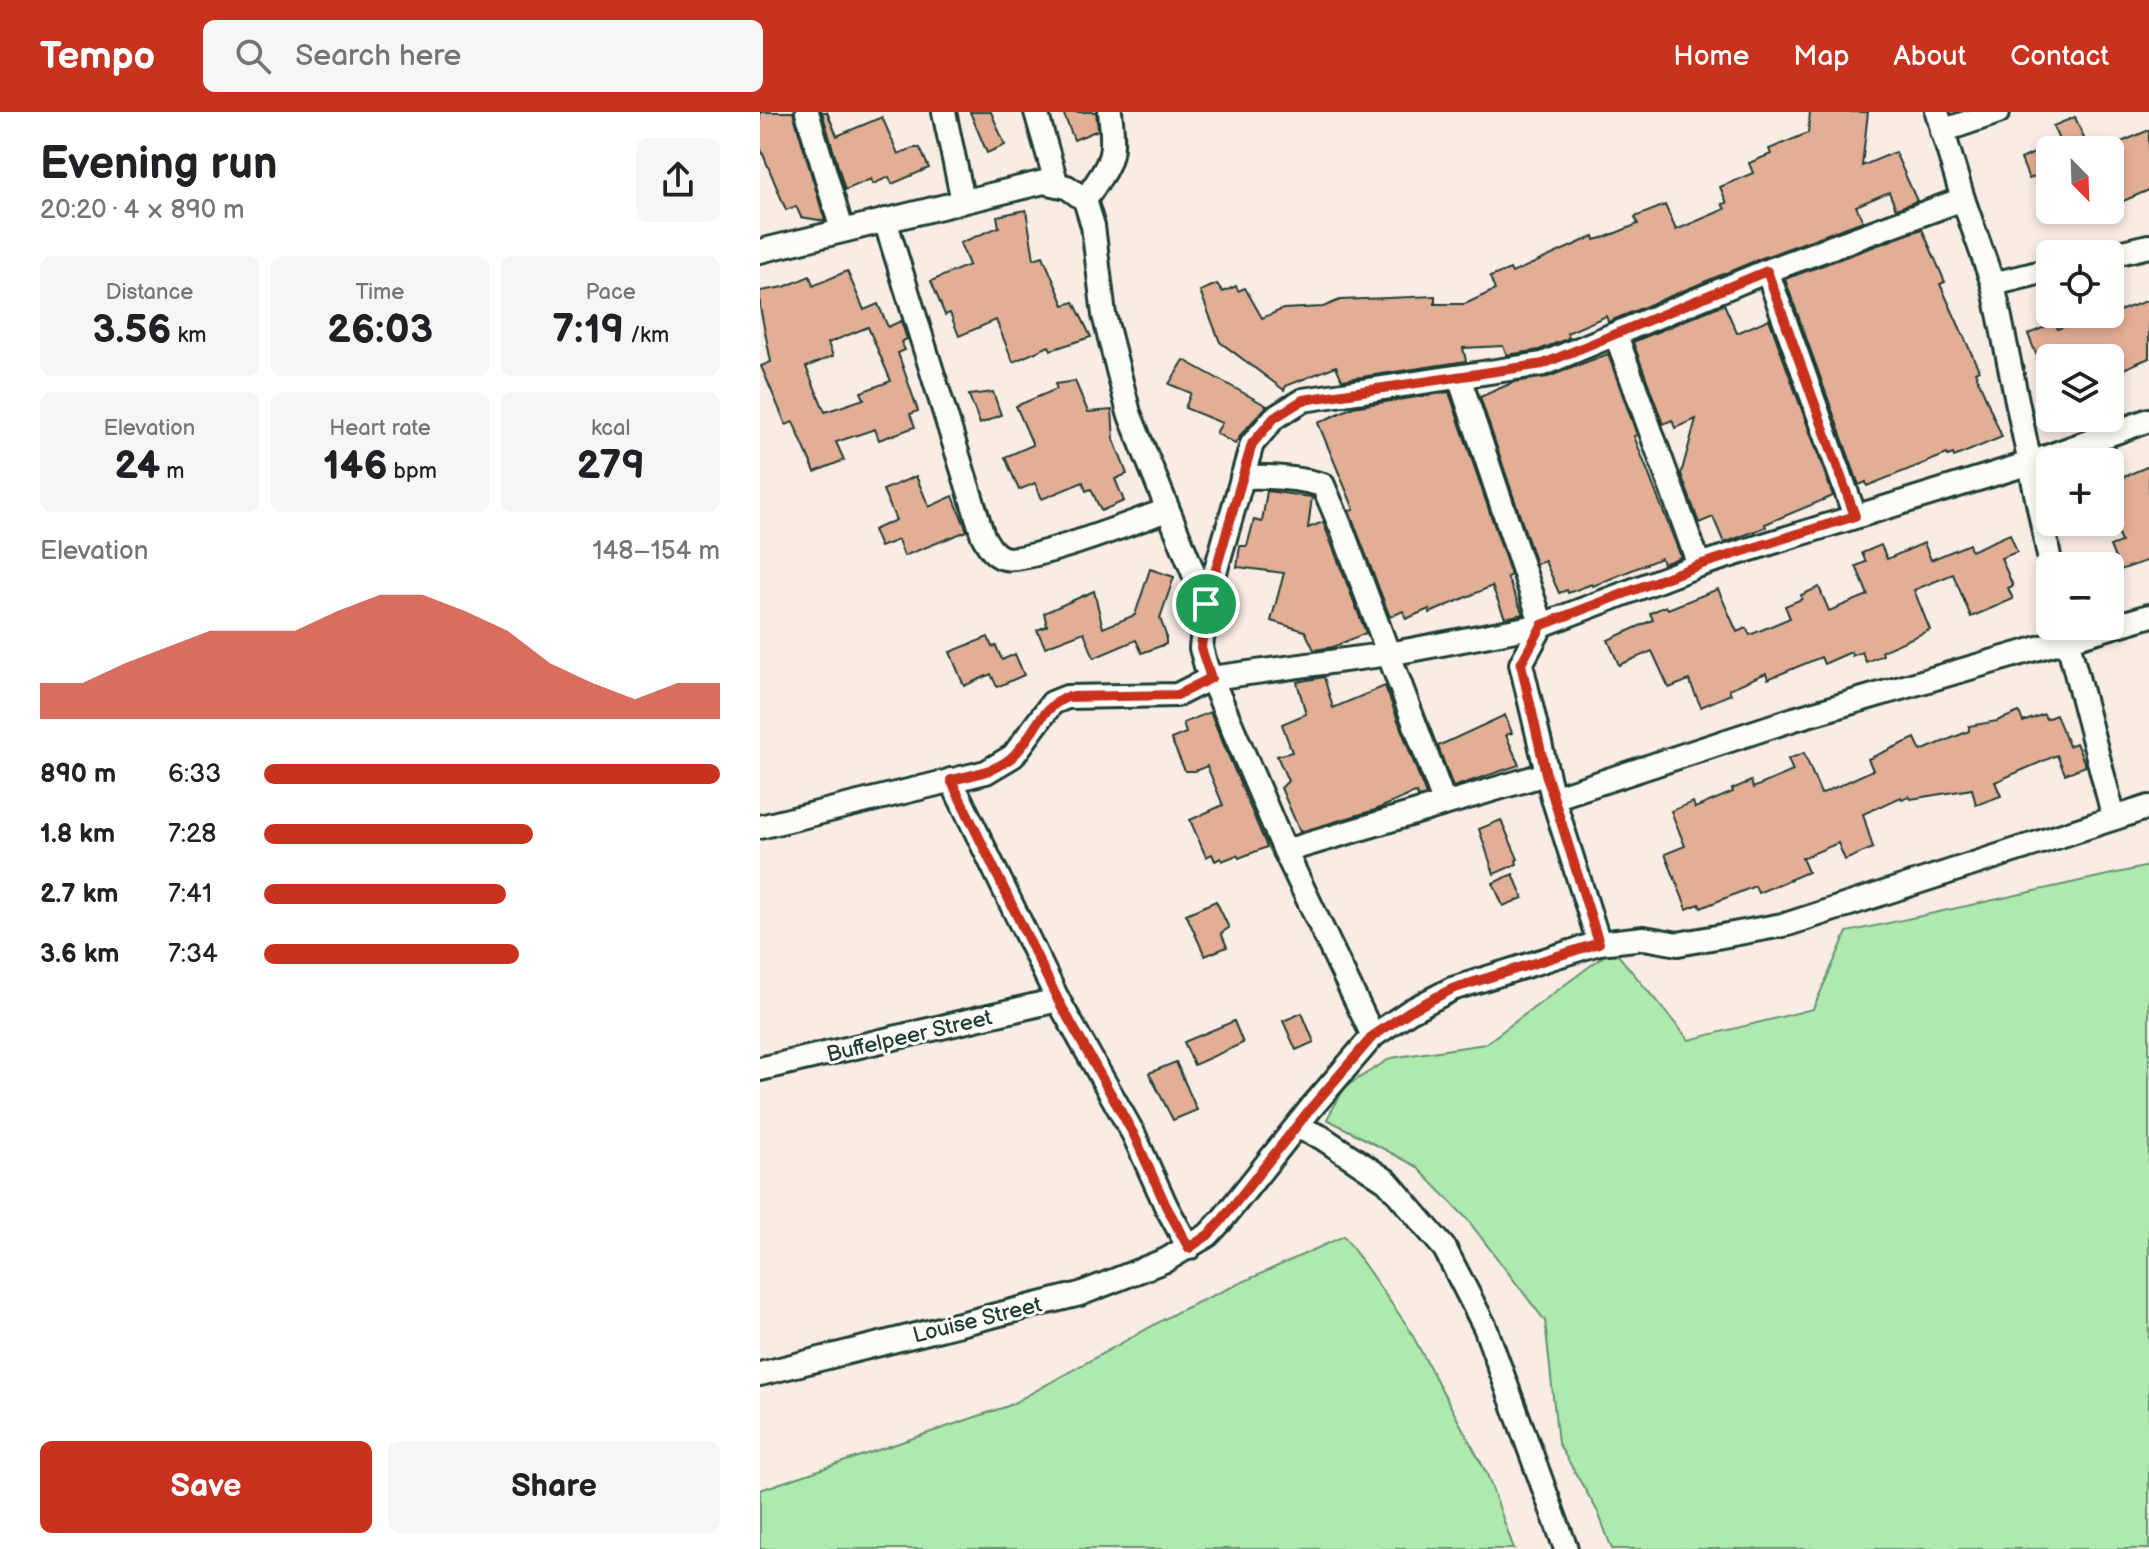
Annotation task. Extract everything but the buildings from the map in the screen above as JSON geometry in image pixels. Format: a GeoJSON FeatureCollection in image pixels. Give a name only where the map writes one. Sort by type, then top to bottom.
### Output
{"type":"FeatureCollection","features":[{"type":"Feature","properties":{"kind":"street"},"geometry":{"type":"LineString","coordinates":[[807,112],[842,230]]}},
{"type":"Feature","properties":{"kind":"street"},"geometry":{"type":"LineString","coordinates":[[944,112],[963,201]]}},
{"type":"Feature","properties":{"kind":"street"},"geometry":{"type":"LineString","coordinates":[[1036,112],[1057,185]]}},
{"type":"Feature","properties":{"kind":"street"},"geometry":{"type":"LineString","coordinates":[[1085,200],[1111,162],[1114,142],[1110,112]]}},
{"type":"Feature","properties":{"kind":"street"},"geometry":{"type":"LineString","coordinates":[[1998,112],[1940,122],[1993,284],[2048,552]]}},
{"type":"Feature","properties":{"kind":"street"},"geometry":{"type":"LineString","coordinates":[[760,251],[1044,182],[1067,187],[1085,200],[1093,226],[1104,315],[1129,413],[1206,604]]}},
{"type":"Feature","properties":{"kind":"street"},"geometry":{"type":"LineString","coordinates":[[1373,1036],[1285,851],[1201,648],[1206,604],[1252,444],[1274,418],[1303,400],[1543,364],[1767,271],[1963,199]]}},
{"type":"Feature","properties":{"kind":"street"},"geometry":{"type":"LineString","coordinates":[[885,220],[983,536],[991,550],[1005,559],[1035,555],[1167,510]]}},
{"type":"Feature","properties":{"kind":"street"},"geometry":{"type":"LineString","coordinates":[[2124,252],[2149,246]]}},
{"type":"Feature","properties":{"kind":"street"},"geometry":{"type":"LineString","coordinates":[[1767,271],[1855,516]]}},
{"type":"Feature","properties":{"kind":"street"},"geometry":{"type":"LineString","coordinates":[[1993,284],[2036,273]]}},
{"type":"Feature","properties":{"kind":"street"},"geometry":{"type":"LineString","coordinates":[[1616,335],[1699,565]]}},
{"type":"Feature","properties":{"kind":"street"},"geometry":{"type":"LineString","coordinates":[[1459,377],[1542,625],[1521,664],[1546,774],[1599,943]]}},
{"type":"Feature","properties":{"kind":"street"},"geometry":{"type":"LineString","coordinates":[[760,827],[986,772],[1013,756],[1052,703],[1067,697],[1177,695],[1211,678],[1389,654],[1542,625],[1699,565],[2030,463],[2149,420]]}},
{"type":"Feature","properties":{"kind":"street"},"geometry":{"type":"LineString","coordinates":[[1242,477],[1270,476],[1323,485],[1444,802]]}},
{"type":"Feature","properties":{"kind":"street"},"geometry":{"type":"LineString","coordinates":[[2124,621],[2149,616]]}},
{"type":"Feature","properties":{"kind":"street"},"geometry":{"type":"LineString","coordinates":[[1553,798],[1794,719],[1923,684],[2043,640]]}},
{"type":"Feature","properties":{"kind":"street"},"geometry":{"type":"LineString","coordinates":[[2067,640],[2114,818]]}},
{"type":"Feature","properties":{"kind":"street"},"geometry":{"type":"LineString","coordinates":[[1285,851],[1546,774]]}},
{"type":"Feature","properties":{"kind":"street"},"geometry":{"type":"LineString","coordinates":[[951,780],[1058,1000],[1134,1135],[1189,1248]]}},
{"type":"Feature","properties":{"kind":"street","name":"Louise Street"},"geometry":{"type":"LineString","coordinates":[[761,1368],[1080,1294],[1189,1248],[1221,1221],[1373,1036],[1410,1011],[1452,989],[1599,943],[1644,938],[1678,944],[1788,924],[2149,807]]}},
{"type":"Feature","properties":{"kind":"street","name":"Buffelpeer Street"},"geometry":{"type":"LineString","coordinates":[[760,1069],[1058,1000]]}},
{"type":"Feature","properties":{"kind":"street"},"geometry":{"type":"LineString","coordinates":[[1297,1127],[1321,1137],[1387,1181],[1445,1249],[1485,1327],[1566,1549]]}},
{"type":"Feature","properties":{"kind":"green space"},"geometry":{"type":"Polygon","coordinates":[[[2149,866],[2149,1549],[1612,1549],[1598,1512],[1558,1443],[1545,1321],[1467,1219],[1416,1166],[1327,1119],[1345,1087],[1391,1058],[1485,1044],[1613,949],[1689,1040],[1813,1009],[1847,932],[2149,866]]]}},
{"type":"Feature","properties":{"kind":"green space"},"geometry":{"type":"Polygon","coordinates":[[[1344,1236],[1408,1327],[1487,1474],[1514,1549],[760,1549],[760,1490],[1008,1406],[1181,1310],[1344,1236]]]}},
{"type":"Feature","properties":{"kind":"route"},"geometry":{"type":"LineString","coordinates":[[1767,271],[1855,516],[1699,565],[1542,625],[1521,664],[1546,774],[1599,943],[1452,989],[1410,1011],[1373,1036],[1311,1108],[1242,1197],[1208,1235],[1189,1248],[1134,1135],[1058,1000],[951,780],[986,772],[1013,756],[1052,703],[1067,697],[1177,695],[1211,678],[1201,648],[1206,604],[1252,444],[1274,418],[1303,400],[1543,364],[1767,271]]}}]}
